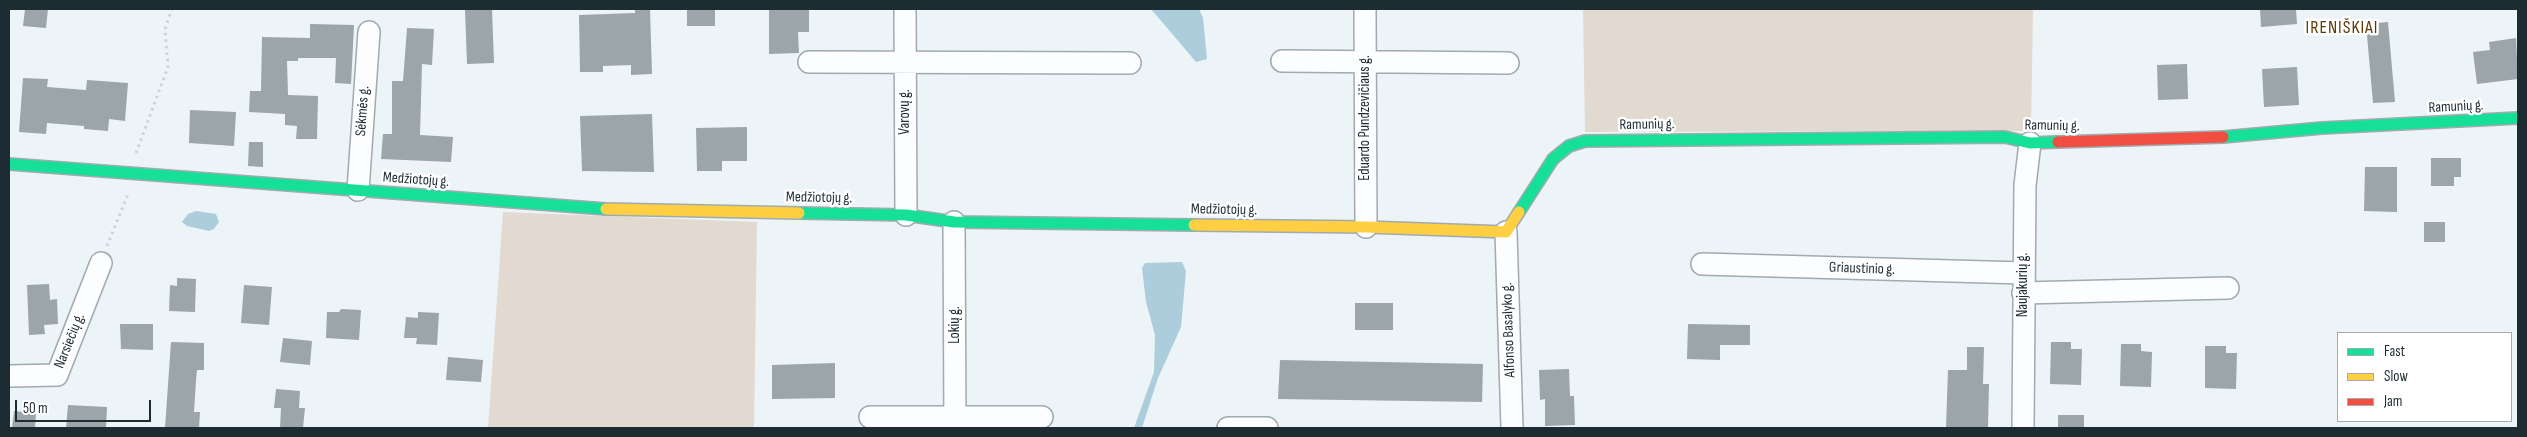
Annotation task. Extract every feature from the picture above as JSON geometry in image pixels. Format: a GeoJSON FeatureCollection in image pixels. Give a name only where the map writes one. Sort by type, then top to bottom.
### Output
{"type":"FeatureCollection","features":[{"type":"Feature","properties":{"kind":"street","name":"Varovų g."},"geometry":{"type":"LineString","coordinates":[[905,9],[906,215]]}},
{"type":"Feature","properties":{"kind":"street","name":"Eduardo Pundzevičiaus g."},"geometry":{"type":"LineString","coordinates":[[1364,9],[1366,227]]}},
{"type":"Feature","properties":{"kind":"street","name":"Sėkmės g."},"geometry":{"type":"LineString","coordinates":[[358,190],[369,32]]}},
{"type":"Feature","properties":{"kind":"street"},"geometry":{"type":"LineString","coordinates":[[1282,61],[1508,62]]}},
{"type":"Feature","properties":{"kind":"street"},"geometry":{"type":"LineString","coordinates":[[809,62],[1130,63]]}},
{"type":"Feature","properties":{"kind":"street","name":"Ramunių g."},"geometry":{"type":"LineString","coordinates":[[1506,232],[1554,159],[1569,146],[1586,141],[2004,137],[2030,142],[2204,139],[2322,128],[2518,118]]}},
{"type":"Feature","properties":{"kind":"street","name":"Naujakurių g."},"geometry":{"type":"LineString","coordinates":[[2023,428],[2025,184],[2030,142]]}},
{"type":"Feature","properties":{"kind":"street","name":"Medžiotojų g."},"geometry":{"type":"LineString","coordinates":[[9,164],[600,209],[906,215],[954,222],[1366,227],[1506,232]]}},
{"type":"Feature","properties":{"kind":"street","name":"Lokių g."},"geometry":{"type":"LineString","coordinates":[[954,222],[955,423]]}},
{"type":"Feature","properties":{"kind":"street","name":"Alfonso Basalyko g."},"geometry":{"type":"LineString","coordinates":[[1506,232],[1512,428]]}},
{"type":"Feature","properties":{"kind":"street","name":"Narsiečių g."},"geometry":{"type":"LineString","coordinates":[[9,376],[57,375],[101,263]]}},
{"type":"Feature","properties":{"kind":"street","name":"Griaustinio g."},"geometry":{"type":"LineString","coordinates":[[1702,264],[2023,283],[2228,288]]}},
{"type":"Feature","properties":{"kind":"street"},"geometry":{"type":"LineString","coordinates":[[870,417],[955,423],[1042,417]]}},
{"type":"Feature","properties":{"kind":"street"},"geometry":{"type":"LineString","coordinates":[[1228,428],[1266,428]]}},
{"type":"Feature","properties":{"kind":"path"},"geometry":{"type":"LineString","coordinates":[[101,263],[168,67],[165,29],[172,9]]}},
{"type":"Feature","properties":{"kind":"shaded area"},"geometry":{"type":"Polygon","coordinates":[[[1583,9],[2033,9],[2031,131],[1585,132],[1583,9]]]}},
{"type":"Feature","properties":{"kind":"shaded area"},"geometry":{"type":"Polygon","coordinates":[[[503,212],[757,222],[754,428],[488,428],[503,212]]]}},
{"type":"Feature","properties":{"kind":"water"},"geometry":{"type":"Polygon","coordinates":[[[1151,9],[1199,9],[1203,18],[1207,59],[1196,62],[1151,9]]]}},
{"type":"Feature","properties":{"kind":"water"},"geometry":{"type":"Polygon","coordinates":[[[196,211],[216,214],[219,222],[214,229],[209,231],[187,226],[182,222],[188,214],[196,211]]]}},
{"type":"Feature","properties":{"kind":"water"},"geometry":{"type":"Polygon","coordinates":[[[1182,262],[1186,271],[1181,327],[1158,378],[1142,428],[1134,428],[1154,372],[1155,335],[1146,302],[1142,268],[1145,263],[1182,262]]]}},
{"type":"Feature","properties":{"kind":"building"},"geometry":{"type":"Polygon","coordinates":[[[25,9],[48,9],[46,28],[23,26],[25,9]]]}},
{"type":"Feature","properties":{"kind":"building"},"geometry":{"type":"Polygon","coordinates":[[[465,9],[492,9],[494,63],[467,64],[465,9]]]}},
{"type":"Feature","properties":{"kind":"building"},"geometry":{"type":"Polygon","coordinates":[[[635,9],[650,9],[652,74],[631,75],[631,65],[603,66],[603,72],[580,72],[579,15],[635,13],[635,9]]]}},
{"type":"Feature","properties":{"kind":"building"},"geometry":{"type":"Polygon","coordinates":[[[687,9],[715,9],[715,26],[687,26],[687,9]]]}},
{"type":"Feature","properties":{"kind":"building"},"geometry":{"type":"Polygon","coordinates":[[[809,9],[809,32],[798,32],[799,53],[769,54],[769,10],[809,9]]]}},
{"type":"Feature","properties":{"kind":"building"},"geometry":{"type":"Polygon","coordinates":[[[2260,9],[2296,9],[2297,24],[2261,27],[2260,9]]]}},
{"type":"Feature","properties":{"kind":"building"},"geometry":{"type":"Polygon","coordinates":[[[2388,22],[2395,102],[2373,103],[2366,24],[2388,22]]]}},
{"type":"Feature","properties":{"kind":"building"},"geometry":{"type":"Polygon","coordinates":[[[310,24],[354,25],[351,84],[335,83],[336,58],[298,58],[298,61],[287,61],[288,95],[318,96],[317,139],[296,139],[297,126],[285,125],[285,114],[249,112],[250,91],[261,91],[262,37],[310,38],[310,24]]]}},
{"type":"Feature","properties":{"kind":"building"},"geometry":{"type":"Polygon","coordinates":[[[407,28],[434,29],[432,65],[422,64],[420,135],[453,137],[451,162],[381,159],[383,134],[392,134],[392,81],[403,81],[407,28]]]}},
{"type":"Feature","properties":{"kind":"building"},"geometry":{"type":"Polygon","coordinates":[[[2516,38],[2518,79],[2477,84],[2473,52],[2490,50],[2489,42],[2516,38]]]}},
{"type":"Feature","properties":{"kind":"building"},"geometry":{"type":"Polygon","coordinates":[[[2187,64],[2188,99],[2158,100],[2157,65],[2187,64]]]}},
{"type":"Feature","properties":{"kind":"building"},"geometry":{"type":"Polygon","coordinates":[[[2297,67],[2299,105],[2264,107],[2262,69],[2297,67]]]}},
{"type":"Feature","properties":{"kind":"building"},"geometry":{"type":"Polygon","coordinates":[[[23,78],[48,79],[47,87],[86,90],[87,80],[128,83],[125,121],[109,119],[108,131],[84,129],[84,126],[47,123],[46,134],[19,132],[23,78]]]}},
{"type":"Feature","properties":{"kind":"building"},"geometry":{"type":"Polygon","coordinates":[[[190,110],[236,112],[234,146],[189,143],[190,110]]]}},
{"type":"Feature","properties":{"kind":"building"},"geometry":{"type":"Polygon","coordinates":[[[652,114],[654,172],[582,171],[580,116],[652,114]]]}},
{"type":"Feature","properties":{"kind":"building"},"geometry":{"type":"Polygon","coordinates":[[[747,127],[747,161],[722,161],[722,171],[697,171],[696,128],[747,127]]]}},
{"type":"Feature","properties":{"kind":"building"},"geometry":{"type":"Polygon","coordinates":[[[249,142],[263,142],[263,167],[248,166],[249,142]]]}},
{"type":"Feature","properties":{"kind":"building"},"geometry":{"type":"Polygon","coordinates":[[[2431,158],[2461,158],[2461,177],[2454,177],[2454,186],[2431,186],[2431,158]]]}},
{"type":"Feature","properties":{"kind":"building"},"geometry":{"type":"Polygon","coordinates":[[[2365,167],[2397,167],[2397,212],[2364,211],[2365,167]]]}},
{"type":"Feature","properties":{"kind":"building"},"geometry":{"type":"Polygon","coordinates":[[[2424,222],[2445,222],[2445,242],[2424,242],[2424,222]]]}},
{"type":"Feature","properties":{"kind":"building"},"geometry":{"type":"Polygon","coordinates":[[[177,278],[196,279],[195,312],[169,311],[170,285],[177,286],[177,278]]]}},
{"type":"Feature","properties":{"kind":"building"},"geometry":{"type":"Polygon","coordinates":[[[49,284],[50,300],[57,299],[58,324],[44,325],[45,334],[29,335],[27,285],[49,284]]]}},
{"type":"Feature","properties":{"kind":"building"},"geometry":{"type":"Polygon","coordinates":[[[244,285],[272,287],[269,325],[241,323],[244,285]]]}},
{"type":"Feature","properties":{"kind":"building"},"geometry":{"type":"Polygon","coordinates":[[[1355,303],[1393,303],[1393,330],[1355,330],[1355,303]]]}},
{"type":"Feature","properties":{"kind":"building"},"geometry":{"type":"Polygon","coordinates":[[[341,309],[361,310],[359,340],[326,338],[327,312],[339,312],[341,309]]]}},
{"type":"Feature","properties":{"kind":"building"},"geometry":{"type":"Polygon","coordinates":[[[418,312],[439,313],[437,345],[416,344],[417,338],[404,338],[406,317],[418,318],[418,312]]]}},
{"type":"Feature","properties":{"kind":"building"},"geometry":{"type":"Polygon","coordinates":[[[120,324],[153,324],[153,350],[121,349],[120,324]]]}},
{"type":"Feature","properties":{"kind":"building"},"geometry":{"type":"Polygon","coordinates":[[[1688,324],[1750,325],[1750,345],[1720,345],[1720,360],[1687,359],[1688,324]]]}},
{"type":"Feature","properties":{"kind":"building"},"geometry":{"type":"Polygon","coordinates":[[[283,338],[312,341],[310,365],[280,362],[283,338]]]}},
{"type":"Feature","properties":{"kind":"building"},"geometry":{"type":"Polygon","coordinates":[[[171,342],[204,343],[204,370],[197,370],[194,412],[200,412],[199,428],[165,428],[171,342]]]}},
{"type":"Feature","properties":{"kind":"building"},"geometry":{"type":"Polygon","coordinates":[[[2051,342],[2071,342],[2071,349],[2082,349],[2081,385],[2050,384],[2051,342]]]}},
{"type":"Feature","properties":{"kind":"building"},"geometry":{"type":"Polygon","coordinates":[[[2121,344],[2141,344],[2141,351],[2152,352],[2151,387],[2120,386],[2121,344]]]}},
{"type":"Feature","properties":{"kind":"building"},"geometry":{"type":"Polygon","coordinates":[[[2205,346],[2226,346],[2226,353],[2237,353],[2236,389],[2205,388],[2205,346]]]}},
{"type":"Feature","properties":{"kind":"building"},"geometry":{"type":"Polygon","coordinates":[[[1967,347],[1984,347],[1983,384],[1989,384],[1988,428],[1946,428],[1948,370],[1967,370],[1967,347]]]}},
{"type":"Feature","properties":{"kind":"building"},"geometry":{"type":"Polygon","coordinates":[[[448,357],[483,360],[481,382],[446,380],[448,357]]]}},
{"type":"Feature","properties":{"kind":"building"},"geometry":{"type":"Polygon","coordinates":[[[1280,360],[1483,364],[1482,402],[1278,399],[1280,360]]]}},
{"type":"Feature","properties":{"kind":"building"},"geometry":{"type":"Polygon","coordinates":[[[835,363],[835,398],[772,399],[772,365],[835,363]]]}},
{"type":"Feature","properties":{"kind":"building"},"geometry":{"type":"Polygon","coordinates":[[[1569,369],[1570,396],[1574,396],[1575,425],[1545,426],[1545,399],[1540,400],[1539,370],[1569,369]]]}},
{"type":"Feature","properties":{"kind":"building"},"geometry":{"type":"Polygon","coordinates":[[[276,389],[300,391],[299,408],[305,408],[303,428],[280,428],[281,408],[274,408],[276,389]]]}},
{"type":"Feature","properties":{"kind":"building"},"geometry":{"type":"Polygon","coordinates":[[[68,405],[107,407],[106,428],[66,428],[68,405]]]}},
{"type":"Feature","properties":{"kind":"building"},"geometry":{"type":"Polygon","coordinates":[[[14,411],[36,413],[35,428],[12,428],[14,411]]]}},
{"type":"Feature","properties":{"kind":"building"},"geometry":{"type":"Polygon","coordinates":[[[2058,415],[2084,415],[2084,428],[2058,428],[2058,415]]]}},
{"type":"Feature","properties":{"kind":"traffic: fast"},"geometry":{"type":"LineString","coordinates":[[2223,137],[2322,128],[2518,118]]}},
{"type":"Feature","properties":{"kind":"traffic: fast"},"geometry":{"type":"LineString","coordinates":[[1519,212],[1553,159],[1569,146],[1585,141],[2005,137],[2030,143],[2058,142]]}},
{"type":"Feature","properties":{"kind":"traffic: fast"},"geometry":{"type":"LineString","coordinates":[[9,164],[606,209]]}},
{"type":"Feature","properties":{"kind":"traffic: fast"},"geometry":{"type":"LineString","coordinates":[[799,213],[906,215],[954,222],[1194,225]]}},
{"type":"Feature","properties":{"kind":"traffic: slow"},"geometry":{"type":"LineString","coordinates":[[606,209],[799,213]]}},
{"type":"Feature","properties":{"kind":"traffic: slow"},"geometry":{"type":"LineString","coordinates":[[1194,225],[1366,227],[1506,232],[1519,212]]}},
{"type":"Feature","properties":{"kind":"traffic: jam"},"geometry":{"type":"LineString","coordinates":[[2058,142],[2223,137]]}},
{"type":"Feature","properties":{"kind":"district","name":"IRENIŠKIAI"},"geometry":{"type":"Point","coordinates":[2342,28]}}]}
